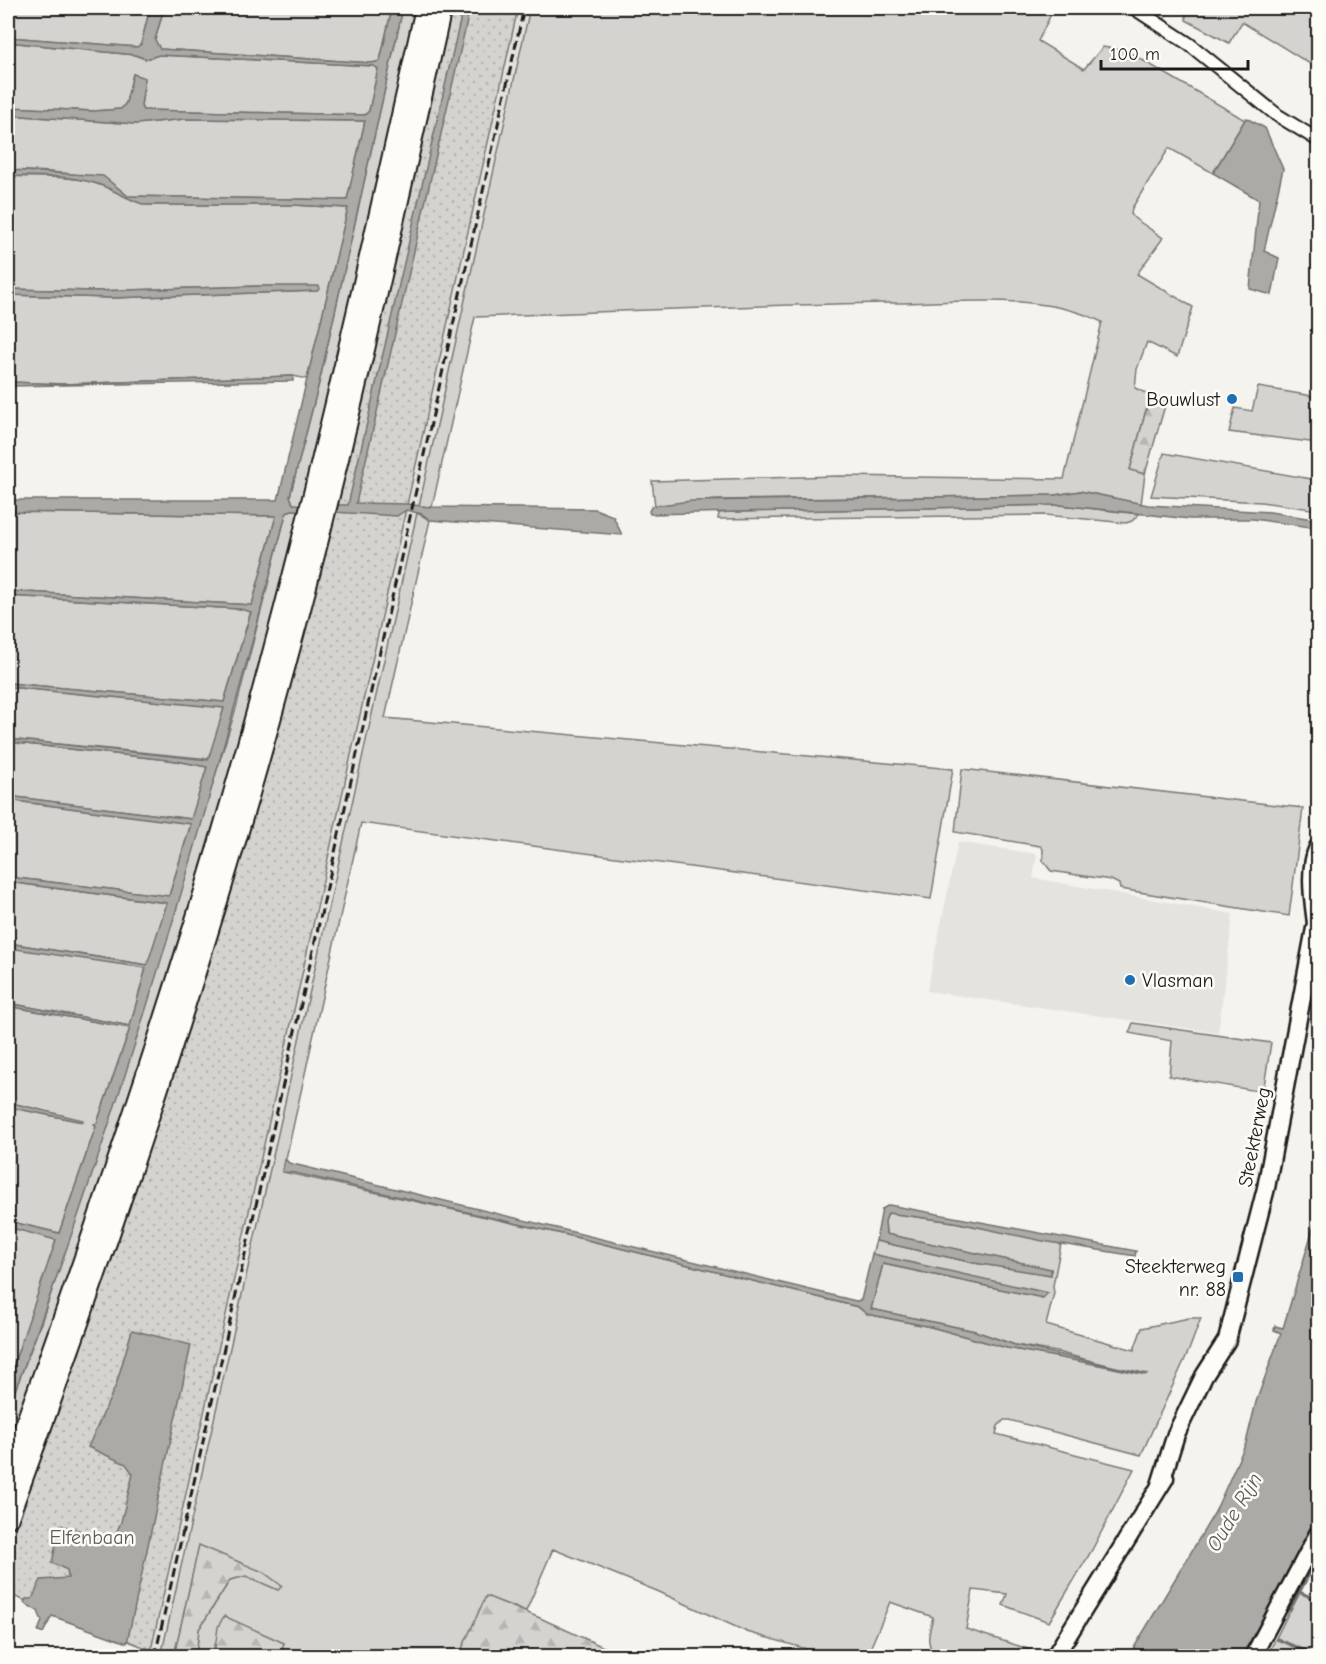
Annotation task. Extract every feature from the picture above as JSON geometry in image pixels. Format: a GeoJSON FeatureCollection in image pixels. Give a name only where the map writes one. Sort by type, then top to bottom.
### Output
{"type":"FeatureCollection","features":[{"type":"Feature","properties":{"kind":"highway"},"geometry":{"type":"LineString","coordinates":[[321,496],[426,8]]}},
{"type":"Feature","properties":{"kind":"highway"},"geometry":{"type":"LineString","coordinates":[[8,1517],[80,1323],[153,1108],[234,845],[441,8]]}},
{"type":"Feature","properties":{"kind":"highway"},"geometry":{"type":"LineString","coordinates":[[8,1473],[138,1106],[221,839],[315,521]]}},
{"type":"Feature","properties":{"kind":"main road","name":"Steekterweg"},"geometry":{"type":"LineString","coordinates":[[1055,1656],[1160,1485],[1176,1434],[1204,1376],[1221,1354],[1227,1340],[1266,1188],[1283,1106],[1316,923],[1315,879],[1318,847]]}},
{"type":"Feature","properties":{"kind":"street"},"geometry":{"type":"LineString","coordinates":[[1134,8],[1189,44],[1277,115],[1318,140]]}},
{"type":"Feature","properties":{"kind":"street"},"geometry":{"type":"LineString","coordinates":[[1253,1656],[1318,1533]]}},
{"type":"Feature","properties":{"kind":"shaded area"},"geometry":{"type":"Polygon","coordinates":[[[518,8],[530,8],[419,506],[407,504],[518,8]]]}},
{"type":"Feature","properties":{"kind":"shaded area"},"geometry":{"type":"Polygon","coordinates":[[[406,510],[417,513],[368,735],[161,1656],[150,1656],[406,510]]]}},
{"type":"Feature","properties":{"kind":"shaded area"},"geometry":{"type":"Polygon","coordinates":[[[958,842],[1037,854],[1033,878],[1233,914],[1218,1033],[927,991],[958,842]]]}},
{"type":"Feature","properties":{"kind":"green space"},"geometry":{"type":"Polygon","coordinates":[[[8,8],[150,8],[141,44],[137,47],[8,37],[8,8]]]}},
{"type":"Feature","properties":{"kind":"green space"},"geometry":{"type":"Polygon","coordinates":[[[164,8],[392,8],[380,61],[372,63],[160,49],[155,40],[164,8]]]}},
{"type":"Feature","properties":{"kind":"green space"},"geometry":{"type":"Polygon","coordinates":[[[403,8],[417,8],[327,409],[301,505],[293,504],[290,496],[320,379],[403,8]]]}},
{"type":"Feature","properties":{"kind":"green space","name":"Elfenbaan"},"geometry":{"type":"Polygon","coordinates":[[[447,8],[518,8],[151,1650],[13,1596],[8,1610],[8,1528],[97,1293],[427,119],[447,8]]]}},
{"type":"Feature","properties":{"kind":"green space"},"geometry":{"type":"Polygon","coordinates":[[[530,8],[1054,8],[1038,41],[1084,69],[1103,47],[1127,51],[1245,120],[1213,173],[1169,148],[1132,208],[1131,214],[1134,218],[1163,238],[1137,274],[1193,307],[1177,357],[1147,342],[1137,369],[1135,388],[1150,395],[1130,470],[1145,474],[1141,504],[1080,491],[1055,495],[716,500],[655,506],[652,481],[838,476],[1064,479],[1102,322],[1078,312],[1052,306],[1024,302],[969,301],[475,317],[432,507],[419,506],[530,8]]]}},
{"type":"Feature","properties":{"kind":"green space"},"geometry":{"type":"Polygon","coordinates":[[[1140,8],[1169,8],[1163,23],[1140,8]]]}},
{"type":"Feature","properties":{"kind":"green space"},"geometry":{"type":"Polygon","coordinates":[[[1186,8],[1318,8],[1318,69],[1242,22],[1229,43],[1186,20],[1186,8]]]}},
{"type":"Feature","properties":{"kind":"green space"},"geometry":{"type":"Polygon","coordinates":[[[8,42],[135,55],[145,59],[159,55],[375,66],[378,69],[369,111],[365,115],[143,110],[141,106],[145,78],[133,74],[126,103],[121,109],[93,111],[8,107],[8,42]]]}},
{"type":"Feature","properties":{"kind":"green space"},"geometry":{"type":"Polygon","coordinates":[[[8,115],[136,124],[185,119],[365,121],[347,200],[127,196],[104,181],[88,177],[54,172],[8,170],[8,115]]]}},
{"type":"Feature","properties":{"kind":"green space"},"geometry":{"type":"Polygon","coordinates":[[[8,176],[56,177],[92,182],[146,205],[293,205],[348,208],[307,379],[293,376],[64,384],[8,382],[8,295],[112,298],[317,291],[319,288],[260,286],[95,291],[8,289],[8,176]]]}},
{"type":"Feature","properties":{"kind":"green space"},"geometry":{"type":"Polygon","coordinates":[[[1258,387],[1318,397],[1318,443],[1229,432],[1235,408],[1252,411],[1258,387]]]}},
{"type":"Feature","properties":{"kind":"green space"},"geometry":{"type":"Polygon","coordinates":[[[1150,395],[1167,399],[1145,474],[1130,470],[1150,395]]]}},
{"type":"Feature","properties":{"kind":"green space"},"geometry":{"type":"Polygon","coordinates":[[[1316,450],[1318,510],[1261,502],[1151,496],[1164,453],[1311,479],[1316,450]]]}},
{"type":"Feature","properties":{"kind":"green space"},"geometry":{"type":"Polygon","coordinates":[[[1060,505],[1139,514],[1126,523],[1045,515],[718,519],[719,513],[732,512],[1060,505]]]}},
{"type":"Feature","properties":{"kind":"green space"},"geometry":{"type":"Polygon","coordinates":[[[291,510],[300,510],[283,581],[205,863],[124,1121],[8,1453],[8,1409],[41,1323],[107,1127],[236,708],[286,514],[291,510]]]}},
{"type":"Feature","properties":{"kind":"green space"},"geometry":{"type":"Polygon","coordinates":[[[8,512],[276,516],[252,605],[8,591],[8,512]]]}},
{"type":"Feature","properties":{"kind":"green space"},"geometry":{"type":"Polygon","coordinates":[[[417,513],[430,520],[385,718],[953,769],[931,899],[361,823],[283,1172],[567,1235],[858,1307],[867,1314],[931,1327],[1007,1348],[1040,1352],[1146,1375],[1057,1352],[1015,1345],[975,1331],[871,1309],[883,1264],[1043,1298],[872,1254],[876,1241],[974,1263],[1051,1274],[1051,1269],[886,1234],[885,1221],[888,1213],[954,1222],[1061,1244],[1053,1286],[1054,1293],[1046,1325],[1134,1350],[1142,1328],[1189,1318],[1201,1318],[1189,1350],[1141,1455],[1009,1420],[1004,1420],[998,1426],[996,1434],[1134,1469],[1092,1550],[1049,1622],[1003,1605],[1007,1594],[973,1590],[966,1629],[1031,1650],[1027,1656],[938,1656],[929,1643],[933,1617],[890,1602],[867,1656],[831,1656],[747,1632],[657,1591],[553,1549],[526,1611],[486,1597],[461,1651],[474,1656],[279,1656],[284,1643],[214,1644],[214,1656],[196,1656],[199,1629],[230,1580],[246,1576],[259,1581],[199,1546],[174,1656],[161,1656],[417,513]]]}},
{"type":"Feature","properties":{"kind":"green space"},"geometry":{"type":"Polygon","coordinates":[[[8,596],[251,611],[224,702],[8,683],[8,596]]]}},
{"type":"Feature","properties":{"kind":"green space"},"geometry":{"type":"Polygon","coordinates":[[[8,687],[224,708],[210,759],[8,739],[8,687]]]}},
{"type":"Feature","properties":{"kind":"green space"},"geometry":{"type":"Polygon","coordinates":[[[8,742],[177,761],[207,767],[192,819],[8,796],[8,742]]]}},
{"type":"Feature","properties":{"kind":"green space"},"geometry":{"type":"Polygon","coordinates":[[[962,769],[1303,808],[1289,916],[1120,889],[1119,884],[1111,880],[1051,871],[1043,861],[1043,849],[1040,846],[955,832],[962,769]]]}},
{"type":"Feature","properties":{"kind":"green space"},"geometry":{"type":"Polygon","coordinates":[[[8,800],[191,823],[169,896],[8,877],[8,800]]]}},
{"type":"Feature","properties":{"kind":"green space"},"geometry":{"type":"Polygon","coordinates":[[[8,882],[167,903],[148,965],[8,943],[8,882]]]}},
{"type":"Feature","properties":{"kind":"green space"},"geometry":{"type":"Polygon","coordinates":[[[8,946],[146,968],[130,1026],[8,1003],[8,946]]]}},
{"type":"Feature","properties":{"kind":"green space"},"geometry":{"type":"Polygon","coordinates":[[[8,1006],[130,1028],[59,1233],[8,1221],[8,1107],[83,1122],[8,1102],[8,1006]]]}},
{"type":"Feature","properties":{"kind":"green space"},"geometry":{"type":"Polygon","coordinates":[[[1133,1023],[1271,1043],[1263,1092],[1169,1076],[1172,1041],[1129,1033],[1133,1023]]]}},
{"type":"Feature","properties":{"kind":"green space"},"geometry":{"type":"Polygon","coordinates":[[[8,1227],[57,1240],[8,1381],[8,1227]]]}},
{"type":"Feature","properties":{"kind":"green space"},"geometry":{"type":"Polygon","coordinates":[[[199,1545],[263,1572],[282,1586],[278,1590],[246,1576],[230,1580],[199,1629],[196,1656],[174,1656],[199,1545]]]}},
{"type":"Feature","properties":{"kind":"green space"},"geometry":{"type":"Polygon","coordinates":[[[1299,1592],[1318,1600],[1318,1656],[1267,1656],[1299,1592]]]}},
{"type":"Feature","properties":{"kind":"green space"},"geometry":{"type":"Polygon","coordinates":[[[486,1596],[623,1656],[474,1656],[461,1651],[486,1596]]]}},
{"type":"Feature","properties":{"kind":"green space"},"geometry":{"type":"Polygon","coordinates":[[[224,1616],[284,1643],[279,1656],[214,1656],[218,1627],[224,1616]]]}},
{"type":"Feature","properties":{"kind":"water"},"geometry":{"type":"Polygon","coordinates":[[[150,8],[164,8],[155,40],[160,49],[372,63],[380,61],[392,8],[403,8],[320,379],[290,496],[293,504],[348,505],[463,8],[470,8],[356,503],[407,504],[428,507],[595,509],[613,516],[622,535],[430,520],[422,514],[406,510],[397,516],[300,510],[291,510],[286,514],[225,740],[159,966],[87,1189],[8,1409],[8,1381],[56,1240],[8,1227],[8,1221],[59,1233],[96,1126],[94,1124],[97,1123],[130,1028],[8,1006],[8,1003],[130,1026],[146,968],[16,949],[8,946],[8,943],[147,965],[167,903],[8,882],[8,877],[169,896],[191,824],[8,800],[8,796],[191,819],[207,767],[177,761],[8,742],[8,739],[208,760],[224,708],[8,687],[8,683],[224,702],[251,612],[240,609],[8,596],[8,591],[252,605],[276,516],[8,512],[8,500],[278,500],[348,208],[293,205],[146,205],[92,182],[56,177],[8,176],[8,170],[103,176],[128,196],[347,200],[365,121],[185,119],[136,124],[8,115],[8,107],[93,111],[121,109],[126,103],[133,74],[145,78],[141,106],[143,110],[365,115],[369,111],[378,69],[374,66],[159,55],[146,59],[135,55],[8,42],[8,37],[137,47],[141,44],[150,8]]]}},
{"type":"Feature","properties":{"kind":"water"},"geometry":{"type":"Polygon","coordinates":[[[1246,118],[1265,128],[1283,169],[1264,251],[1279,258],[1272,295],[1250,289],[1259,200],[1213,173],[1246,118]]]}},
{"type":"Feature","properties":{"kind":"water"},"geometry":{"type":"Polygon","coordinates":[[[319,286],[320,288],[317,291],[112,298],[8,295],[8,289],[95,291],[319,286]]]}},
{"type":"Feature","properties":{"kind":"water"},"geometry":{"type":"Polygon","coordinates":[[[293,376],[293,381],[8,386],[8,382],[64,384],[293,376]]]}},
{"type":"Feature","properties":{"kind":"water"},"geometry":{"type":"Polygon","coordinates":[[[1080,491],[1148,505],[1270,512],[1318,520],[1318,528],[1253,519],[1190,519],[1060,505],[650,514],[649,511],[652,506],[691,501],[1055,495],[1080,491]]]}},
{"type":"Feature","properties":{"kind":"water"},"geometry":{"type":"Polygon","coordinates":[[[8,1102],[83,1120],[83,1122],[8,1107],[8,1102]]]}},
{"type":"Feature","properties":{"kind":"water"},"geometry":{"type":"Polygon","coordinates":[[[285,1159],[289,1163],[856,1301],[861,1300],[872,1254],[1048,1293],[1043,1298],[883,1264],[871,1309],[975,1331],[1015,1345],[1148,1374],[1007,1348],[931,1327],[867,1314],[858,1307],[567,1235],[295,1173],[282,1172],[285,1159]]]}},
{"type":"Feature","properties":{"kind":"water"},"geometry":{"type":"Polygon","coordinates":[[[889,1205],[1136,1251],[1135,1256],[1043,1241],[954,1222],[888,1213],[885,1221],[886,1234],[1051,1269],[1051,1275],[974,1263],[876,1241],[882,1209],[889,1205]]]}},
{"type":"Feature","properties":{"kind":"water","name":"Oude Rijn"},"geometry":{"type":"Polygon","coordinates":[[[1318,1212],[1318,1518],[1315,1518],[1273,1604],[1241,1656],[1129,1656],[1215,1512],[1246,1443],[1256,1402],[1281,1333],[1274,1330],[1275,1326],[1283,1328],[1318,1212]]]}},
{"type":"Feature","properties":{"kind":"water"},"geometry":{"type":"Polygon","coordinates":[[[132,1330],[191,1345],[127,1643],[52,1616],[43,1633],[38,1631],[42,1621],[38,1611],[24,1603],[26,1599],[32,1599],[41,1580],[68,1578],[67,1570],[52,1563],[60,1525],[113,1540],[121,1522],[133,1474],[126,1464],[88,1447],[116,1385],[132,1330]]]}},
{"type":"Feature","properties":{"kind":"waterway"},"geometry":{"type":"LineString","coordinates":[[1290,1610],[1317,1559]]}},
{"type":"Feature","properties":{"kind":"waterway"},"geometry":{"type":"LineString","coordinates":[[1299,1592],[1318,1600]]}},
{"type":"Feature","properties":{"kind":"waterway"},"geometry":{"type":"LineString","coordinates":[[1277,1639],[1317,1656]]}},
{"type":"Feature","properties":{"kind":"railway"},"geometry":{"type":"LineString","coordinates":[[155,1656],[524,8]]}},
{"type":"Feature","properties":{"kind":"place","name":"Bouwlust"},"geometry":{"type":"Point","coordinates":[1232,399]}},
{"type":"Feature","properties":{"kind":"place","name":"Vlasman"},"geometry":{"type":"Point","coordinates":[1130,980]}},
{"type":"Feature","properties":{"kind":"place","name":"Steekterweg nr. 88"},"geometry":{"type":"Point","coordinates":[1238,1277]}}]}
